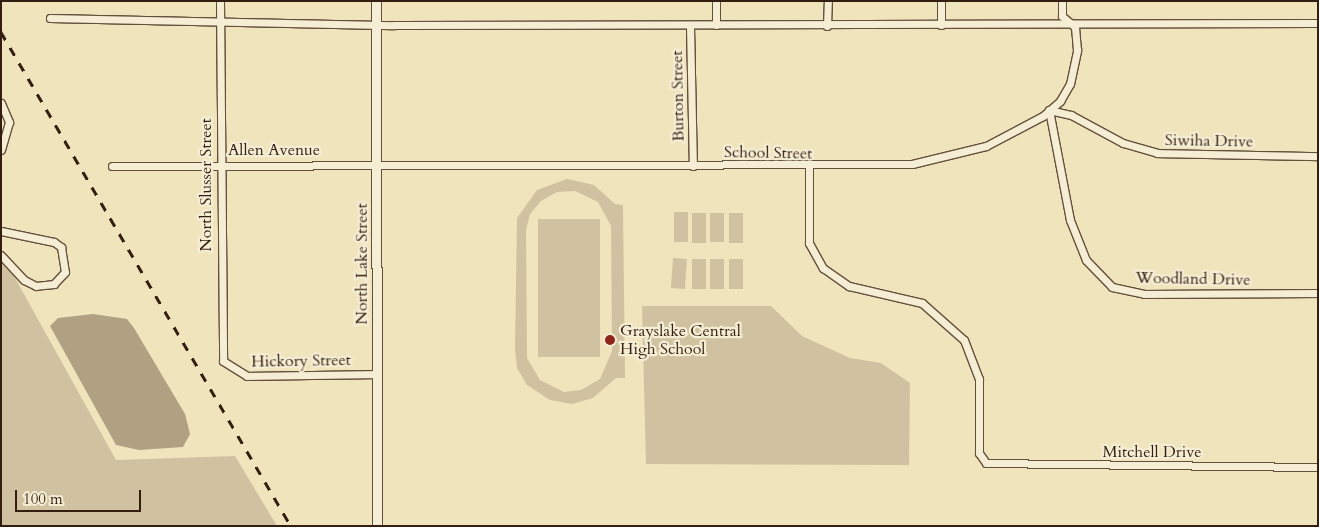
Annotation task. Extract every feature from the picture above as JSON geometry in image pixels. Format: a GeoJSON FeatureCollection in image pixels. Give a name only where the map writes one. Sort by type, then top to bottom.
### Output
{"type":"FeatureCollection","features":[{"type":"Feature","properties":{"kind":"street","name":"North Slusser Street"},"geometry":{"type":"LineString","coordinates":[[220,1],[219,347],[227,368]]}},
{"type":"Feature","properties":{"kind":"street","name":"North Lake Street"},"geometry":{"type":"LineString","coordinates":[[376,1],[377,526]]}},
{"type":"Feature","properties":{"kind":"street"},"geometry":{"type":"LineString","coordinates":[[716,1],[716,25]]}},
{"type":"Feature","properties":{"kind":"street"},"geometry":{"type":"LineString","coordinates":[[827,26],[828,1]]}},
{"type":"Feature","properties":{"kind":"street"},"geometry":{"type":"LineString","coordinates":[[941,1],[941,25]]}},
{"type":"Feature","properties":{"kind":"street","name":"School Street"},"geometry":{"type":"LineString","coordinates":[[376,164],[809,167],[912,164],[958,155],[1021,129],[1049,110],[1070,84],[1076,67],[1077,34],[1070,23],[1062,16],[1062,1]]}},
{"type":"Feature","properties":{"kind":"street"},"geometry":{"type":"LineString","coordinates":[[50,18],[690,26],[1318,23]]}},
{"type":"Feature","properties":{"kind":"street","name":"Burton Street"},"geometry":{"type":"LineString","coordinates":[[690,26],[693,166]]}},
{"type":"Feature","properties":{"kind":"street"},"geometry":{"type":"LineString","coordinates":[[1,103],[9,122],[1,150]]}},
{"type":"Feature","properties":{"kind":"street","name":"Siwiha Drive"},"geometry":{"type":"LineString","coordinates":[[1049,110],[1072,116],[1123,143],[1157,154],[1318,156]]}},
{"type":"Feature","properties":{"kind":"street","name":"Woodland Drive"},"geometry":{"type":"LineString","coordinates":[[1049,110],[1070,220],[1086,260],[1112,287],[1144,294],[1318,293]]}},
{"type":"Feature","properties":{"kind":"street","name":"Allen Avenue"},"geometry":{"type":"LineString","coordinates":[[112,166],[376,164]]}},
{"type":"Feature","properties":{"kind":"street","name":"Mitchell Drive"},"geometry":{"type":"LineString","coordinates":[[809,167],[810,243],[823,268],[849,286],[922,303],[964,340],[979,379],[979,454],[986,462],[1318,467]]}},
{"type":"Feature","properties":{"kind":"street"},"geometry":{"type":"LineString","coordinates":[[1,231],[54,242],[64,255],[64,272],[54,284],[36,286],[24,280],[1,256]]}},
{"type":"Feature","properties":{"kind":"street","name":"Hickory Street"},"geometry":{"type":"LineString","coordinates":[[227,368],[247,376],[377,374]]}},
{"type":"Feature","properties":{"kind":"shaded area"},"geometry":{"type":"Polygon","coordinates":[[[567,179],[594,185],[615,204],[623,205],[625,378],[616,378],[593,398],[572,404],[550,400],[527,385],[517,368],[515,349],[517,218],[537,190],[567,179]],[[575,191],[557,192],[541,201],[530,214],[526,230],[527,358],[540,380],[564,392],[581,390],[600,379],[612,351],[611,226],[598,202],[575,191]]]}},
{"type":"Feature","properties":{"kind":"shaded area"},"geometry":{"type":"Polygon","coordinates":[[[674,212],[688,212],[688,242],[674,242],[674,212]]]}},
{"type":"Feature","properties":{"kind":"shaded area"},"geometry":{"type":"Polygon","coordinates":[[[692,213],[706,213],[706,243],[692,243],[692,213]]]}},
{"type":"Feature","properties":{"kind":"shaded area"},"geometry":{"type":"Polygon","coordinates":[[[710,213],[724,213],[724,242],[710,242],[710,213]]]}},
{"type":"Feature","properties":{"kind":"shaded area"},"geometry":{"type":"Polygon","coordinates":[[[729,213],[743,213],[743,243],[729,243],[729,213]]]}},
{"type":"Feature","properties":{"kind":"shaded area"},"geometry":{"type":"Polygon","coordinates":[[[538,219],[600,219],[600,357],[538,357],[538,219]]]}},
{"type":"Feature","properties":{"kind":"shaded area"},"geometry":{"type":"Polygon","coordinates":[[[673,258],[687,259],[685,289],[671,288],[673,258]]]}},
{"type":"Feature","properties":{"kind":"shaded area"},"geometry":{"type":"Polygon","coordinates":[[[692,259],[706,259],[706,289],[692,289],[692,259]]]}},
{"type":"Feature","properties":{"kind":"shaded area"},"geometry":{"type":"Polygon","coordinates":[[[710,259],[724,259],[724,289],[710,289],[710,259]]]}},
{"type":"Feature","properties":{"kind":"shaded area"},"geometry":{"type":"Polygon","coordinates":[[[729,259],[743,259],[743,289],[729,289],[729,259]]]}},
{"type":"Feature","properties":{"kind":"shaded area"},"geometry":{"type":"Polygon","coordinates":[[[1,263],[14,276],[116,460],[235,456],[277,526],[1,526],[1,263]]]}},
{"type":"Feature","properties":{"kind":"shaded area"},"geometry":{"type":"Polygon","coordinates":[[[642,306],[771,306],[802,336],[850,358],[881,363],[910,383],[909,465],[646,464],[642,306]]]}},
{"type":"Feature","properties":{"kind":"shaded area"},"geometry":{"type":"Polygon","coordinates":[[[93,314],[127,319],[134,328],[185,414],[190,434],[183,447],[139,450],[116,445],[50,326],[58,318],[93,314]]]}},
{"type":"Feature","properties":{"kind":"railway"},"geometry":{"type":"LineString","coordinates":[[1,32],[291,526]]}},
{"type":"Feature","properties":{"kind":"place","name":"Grayslake Central High School"},"geometry":{"type":"Point","coordinates":[610,340]}}]}
